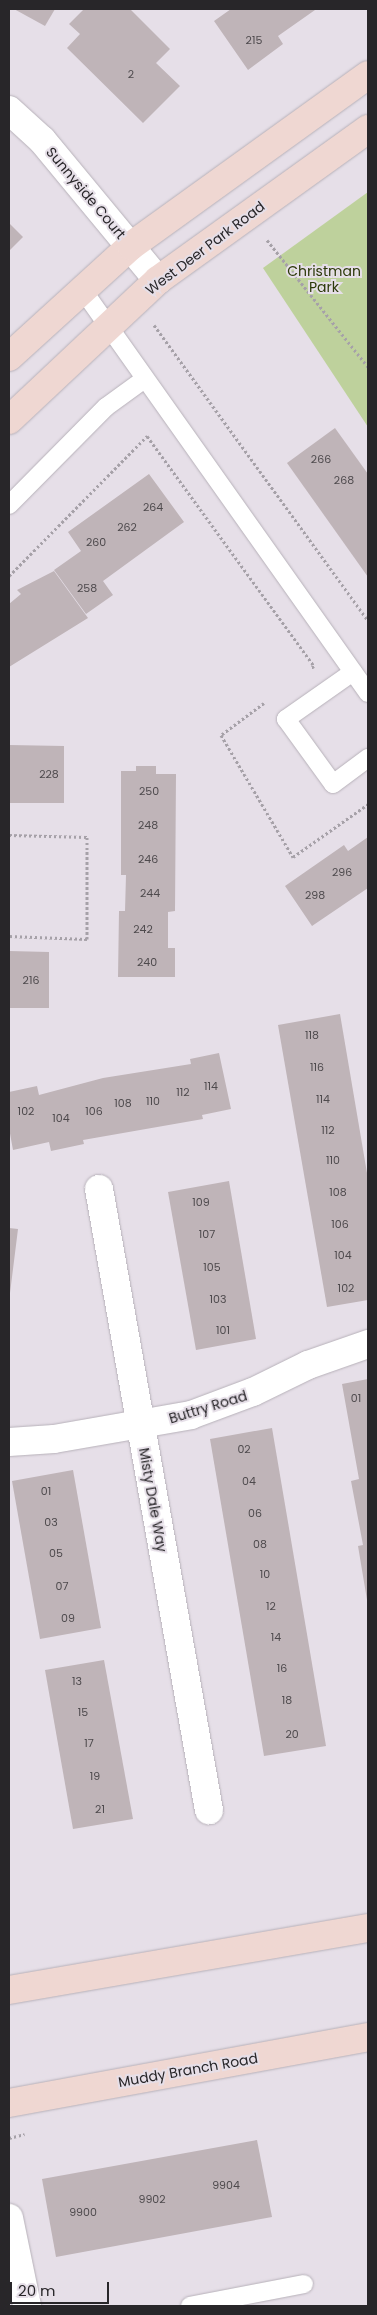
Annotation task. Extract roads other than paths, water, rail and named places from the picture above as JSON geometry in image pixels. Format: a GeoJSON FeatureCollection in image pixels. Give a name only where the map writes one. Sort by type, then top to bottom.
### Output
{"type":"FeatureCollection","features":[{"type":"Feature","properties":{"kind":"street"},"geometry":{"type":"LineString","coordinates":[[9,357],[131,246],[368,74]]}},
{"type":"Feature","properties":{"kind":"street","name":"Sunnyside Court"},"geometry":{"type":"LineString","coordinates":[[9,110],[42,140],[158,280]]}},
{"type":"Feature","properties":{"kind":"street","name":"West Deer Park Road"},"geometry":{"type":"LineString","coordinates":[[9,420],[113,335],[158,280],[368,129]]}},
{"type":"Feature","properties":{"kind":"street","name":"Misty Dale Way"},"geometry":{"type":"LineString","coordinates":[[99,1189],[210,1810]]}},
{"type":"Feature","properties":{"kind":"street","name":"Buttry Road"},"geometry":{"type":"LineString","coordinates":[[9,1442],[54,1439],[140,1426],[191,1415],[253,1392],[308,1366],[368,1344]]}},
{"type":"Feature","properties":{"kind":"street"},"geometry":{"type":"LineString","coordinates":[[9,1990],[368,1928]]}},
{"type":"Feature","properties":{"kind":"street","name":"Muddy Branch Road"},"geometry":{"type":"LineString","coordinates":[[9,2103],[368,2038]]}},
{"type":"Feature","properties":{"kind":"street"},"geometry":{"type":"LineString","coordinates":[[9,2218],[27,2306]]}},
{"type":"Feature","properties":{"kind":"lane"},"geometry":{"type":"LineString","coordinates":[[82,289],[143,380],[368,693]]}},
{"type":"Feature","properties":{"kind":"lane"},"geometry":{"type":"LineString","coordinates":[[9,506],[106,407],[143,380]]}},
{"type":"Feature","properties":{"kind":"lane"},"geometry":{"type":"LineString","coordinates":[[353,672],[286,719],[333,784],[368,758]]}},
{"type":"Feature","properties":{"kind":"lane"},"geometry":{"type":"LineString","coordinates":[[190,2306],[304,2284]]}},
{"type":"Feature","properties":{"kind":"park label","name":"Christman Park"},"geometry":{"type":"Point","coordinates":[324,280]}}]}
